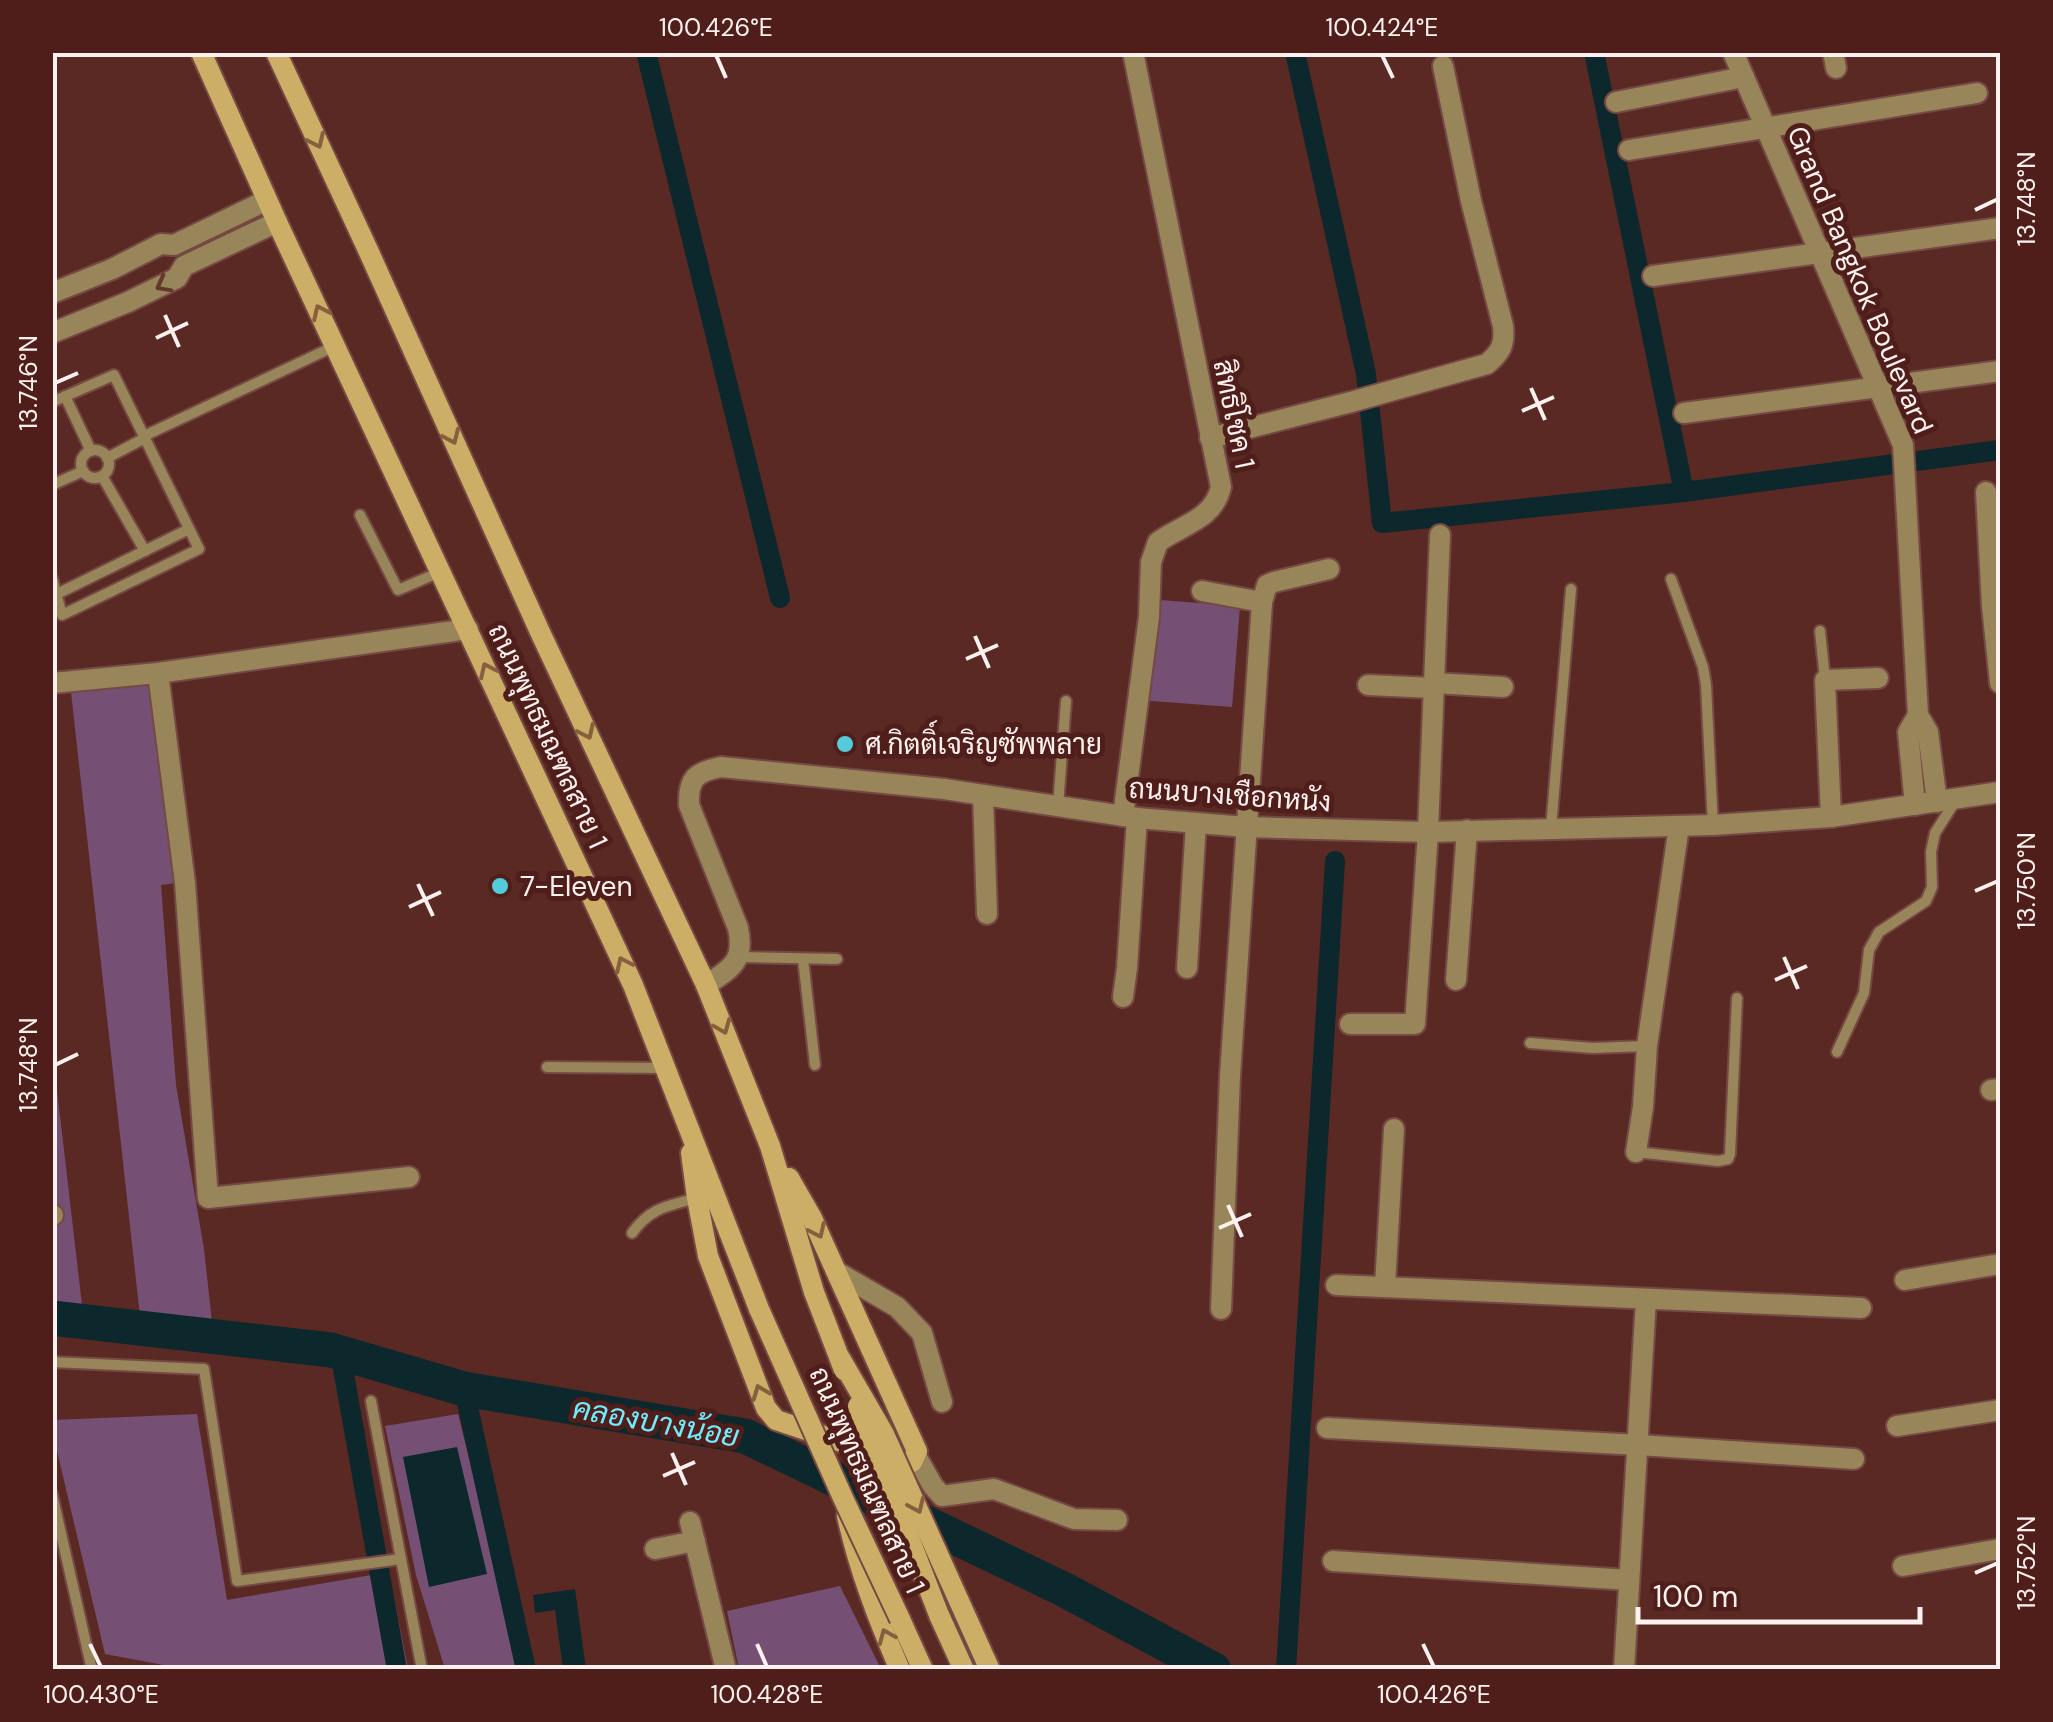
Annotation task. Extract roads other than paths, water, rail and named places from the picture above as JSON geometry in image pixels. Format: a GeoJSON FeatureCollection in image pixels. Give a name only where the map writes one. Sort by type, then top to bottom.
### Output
{"type":"FeatureCollection","features":[{"type":"Feature","properties":{"kind":"main road","name":"ถนนพุทธมณฑลสาย 1"},"geometry":{"type":"LineString","coordinates":[[201,52],[633,985],[760,1309],[923,1670]]}},
{"type":"Feature","properties":{"kind":"main road","name":"ถนนพุทธมณฑลสาย 1"},"geometry":{"type":"LineString","coordinates":[[276,52],[540,632],[706,985],[770,1146],[814,1292],[870,1441],[964,1670]]}},
{"type":"Feature","properties":{"kind":"main road"},"geometry":{"type":"LineString","coordinates":[[686,1120],[708,1256],[770,1413],[776,1420],[903,1464],[912,1462],[917,1451],[837,1272],[812,1218],[770,1146]]}},
{"type":"Feature","properties":{"kind":"main road"},"geometry":{"type":"LineString","coordinates":[[840,1358],[884,1434],[990,1670]]}},
{"type":"Feature","properties":{"kind":"main road"},"geometry":{"type":"LineString","coordinates":[[843,1498],[856,1555],[900,1670]]}},
{"type":"Feature","properties":{"kind":"street","name":"สิทธิโชค 1"},"geometry":{"type":"LineString","coordinates":[[1130,817],[1151,562],[1158,542],[1205,515],[1218,502],[1221,487],[1133,52]]}},
{"type":"Feature","properties":{"kind":"street","name":"Grand Bangkok Boulevard"},"geometry":{"type":"LineString","coordinates":[[1733,52],[1903,445],[1918,715],[1928,732],[1947,800]]}},
{"type":"Feature","properties":{"kind":"street"},"geometry":{"type":"LineString","coordinates":[[1210,438],[1486,364],[1498,355],[1504,343],[1503,326],[1475,219],[1443,66]]}},
{"type":"Feature","properties":{"kind":"street"},"geometry":{"type":"LineString","coordinates":[[1616,102],[1744,77]]}},
{"type":"Feature","properties":{"kind":"street"},"geometry":{"type":"LineString","coordinates":[[1629,150],[1977,93]]}},
{"type":"Feature","properties":{"kind":"street"},"geometry":{"type":"LineString","coordinates":[[52,294],[161,244],[174,245],[267,200]]}},
{"type":"Feature","properties":{"kind":"street"},"geometry":{"type":"LineString","coordinates":[[52,333],[178,278],[184,266],[277,222]]}},
{"type":"Feature","properties":{"kind":"street"},"geometry":{"type":"LineString","coordinates":[[1653,276],[2000,228]]}},
{"type":"Feature","properties":{"kind":"street"},"geometry":{"type":"LineString","coordinates":[[112,268],[128,302]]}},
{"type":"Feature","properties":{"kind":"street"},"geometry":{"type":"LineString","coordinates":[[1684,413],[2000,371]]}},
{"type":"Feature","properties":{"kind":"street"},"geometry":{"type":"LineString","coordinates":[[1986,492],[2000,683]]}},
{"type":"Feature","properties":{"kind":"street"},"geometry":{"type":"LineString","coordinates":[[1350,1024],[1414,1024],[1428,832],[1440,535]]}},
{"type":"Feature","properties":{"kind":"street"},"geometry":{"type":"LineString","coordinates":[[1221,1309],[1230,1076],[1262,602],[1268,585],[1274,582],[1328,569]]}},
{"type":"Feature","properties":{"kind":"street"},"geometry":{"type":"LineString","coordinates":[[1202,591],[1262,602]]}},
{"type":"Feature","properties":{"kind":"street"},"geometry":{"type":"LineString","coordinates":[[52,683],[158,673],[468,629]]}},
{"type":"Feature","properties":{"kind":"street"},"geometry":{"type":"LineString","coordinates":[[158,673],[185,882],[208,1198],[409,1176]]}},
{"type":"Feature","properties":{"kind":"street"},"geometry":{"type":"LineString","coordinates":[[1830,818],[1826,680],[1878,678]]}},
{"type":"Feature","properties":{"kind":"street"},"geometry":{"type":"LineString","coordinates":[[1368,685],[1503,686]]}},
{"type":"Feature","properties":{"kind":"street","name":"Grand Bangkok Boulevard"},"geometry":{"type":"LineString","coordinates":[[1915,805],[1908,732],[1918,715]]}},
{"type":"Feature","properties":{"kind":"street","name":"ถนนบางเชือกหนัง"},"geometry":{"type":"LineString","coordinates":[[740,957],[738,928],[688,805],[688,790],[694,778],[702,771],[721,767],[984,795],[1130,817],[1246,827],[1428,832],[1830,818],[2000,792]]}},
{"type":"Feature","properties":{"kind":"street"},"geometry":{"type":"LineString","coordinates":[[984,795],[987,914]]}},
{"type":"Feature","properties":{"kind":"street"},"geometry":{"type":"LineString","coordinates":[[1123,997],[1130,817]]}},
{"type":"Feature","properties":{"kind":"street"},"geometry":{"type":"LineString","coordinates":[[1186,968],[1196,823]]}},
{"type":"Feature","properties":{"kind":"street"},"geometry":{"type":"LineString","coordinates":[[1636,1152],[1679,826]]}},
{"type":"Feature","properties":{"kind":"street"},"geometry":{"type":"LineString","coordinates":[[1456,980],[1467,830]]}},
{"type":"Feature","properties":{"kind":"street"},"geometry":{"type":"LineString","coordinates":[[706,985],[740,957]]}},
{"type":"Feature","properties":{"kind":"street"},"geometry":{"type":"LineString","coordinates":[[1385,1286],[1394,1129]]}},
{"type":"Feature","properties":{"kind":"street"},"geometry":{"type":"LineString","coordinates":[[1905,1280],[2000,1264]]}},
{"type":"Feature","properties":{"kind":"street"},"geometry":{"type":"LineString","coordinates":[[837,1272],[896,1306],[922,1333],[942,1402]]}},
{"type":"Feature","properties":{"kind":"street"},"geometry":{"type":"LineString","coordinates":[[1336,1285],[1861,1308]]}},
{"type":"Feature","properties":{"kind":"street"},"geometry":{"type":"LineString","coordinates":[[1624,1670],[1646,1299]]}},
{"type":"Feature","properties":{"kind":"street"},"geometry":{"type":"LineString","coordinates":[[1897,1426],[2000,1410]]}},
{"type":"Feature","properties":{"kind":"street"},"geometry":{"type":"LineString","coordinates":[[1327,1428],[1854,1459]]}},
{"type":"Feature","properties":{"kind":"street"},"geometry":{"type":"LineString","coordinates":[[916,1456],[942,1496],[994,1489],[1074,1519],[1117,1520]]}},
{"type":"Feature","properties":{"kind":"street"},"geometry":{"type":"LineString","coordinates":[[655,1548],[693,1531],[726,1670]]}},
{"type":"Feature","properties":{"kind":"street"},"geometry":{"type":"LineString","coordinates":[[1903,1566],[2000,1549]]}},
{"type":"Feature","properties":{"kind":"street"},"geometry":{"type":"LineString","coordinates":[[1332,1562],[1628,1580]]}},
{"type":"Feature","properties":{"kind":"lane"},"geometry":{"type":"LineString","coordinates":[[107,458],[336,346]]}},
{"type":"Feature","properties":{"kind":"lane"},"geometry":{"type":"LineString","coordinates":[[52,402],[114,375],[199,550],[62,615],[52,578]]}},
{"type":"Feature","properties":{"kind":"lane"},"geometry":{"type":"LineString","coordinates":[[66,396],[90,452]]}},
{"type":"Feature","properties":{"kind":"lane"},"geometry":{"type":"LineString","coordinates":[[90,452],[101,452],[107,458],[108,468],[102,476],[90,478],[82,471],[82,459],[90,452]]}},
{"type":"Feature","properties":{"kind":"lane"},"geometry":{"type":"LineString","coordinates":[[52,485],[82,471]]}},
{"type":"Feature","properties":{"kind":"lane"},"geometry":{"type":"LineString","coordinates":[[102,476],[145,551]]}},
{"type":"Feature","properties":{"kind":"lane"},"geometry":{"type":"LineString","coordinates":[[360,515],[398,590],[441,572]]}},
{"type":"Feature","properties":{"kind":"lane"},"geometry":{"type":"LineString","coordinates":[[57,594],[189,530]]}},
{"type":"Feature","properties":{"kind":"lane"},"geometry":{"type":"LineString","coordinates":[[1671,578],[1706,684],[1713,825]]}},
{"type":"Feature","properties":{"kind":"lane"},"geometry":{"type":"LineString","coordinates":[[1551,828],[1572,590]]}},
{"type":"Feature","properties":{"kind":"lane"},"geometry":{"type":"LineString","coordinates":[[1820,630],[1826,680]]}},
{"type":"Feature","properties":{"kind":"lane"},"geometry":{"type":"LineString","coordinates":[[1058,806],[1066,701]]}},
{"type":"Feature","properties":{"kind":"lane"},"geometry":{"type":"LineString","coordinates":[[1837,1052],[1864,993],[1868,950],[1879,932],[1926,901],[1932,887],[1931,852],[1947,800]]}},
{"type":"Feature","properties":{"kind":"lane"},"geometry":{"type":"LineString","coordinates":[[740,957],[836,959]]}},
{"type":"Feature","properties":{"kind":"lane"},"geometry":{"type":"LineString","coordinates":[[803,959],[815,1065]]}},
{"type":"Feature","properties":{"kind":"lane"},"geometry":{"type":"LineString","coordinates":[[1636,1152],[1718,1162],[1728,1159],[1738,998]]}},
{"type":"Feature","properties":{"kind":"lane"},"geometry":{"type":"LineString","coordinates":[[1530,1043],[1593,1048],[1647,1046]]}},
{"type":"Feature","properties":{"kind":"lane"},"geometry":{"type":"LineString","coordinates":[[547,1067],[666,1068]]}},
{"type":"Feature","properties":{"kind":"lane"},"geometry":{"type":"LineString","coordinates":[[632,1233],[651,1212],[696,1198]]}},
{"type":"Feature","properties":{"kind":"lane"},"geometry":{"type":"LineString","coordinates":[[52,1362],[204,1369],[237,1581],[400,1559]]}},
{"type":"Feature","properties":{"kind":"lane"},"geometry":{"type":"LineString","coordinates":[[372,1401],[422,1670]]}},
{"type":"Feature","properties":{"kind":"lane"},"geometry":{"type":"LineString","coordinates":[[52,1494],[92,1670]]}},
{"type":"Feature","properties":{"kind":"water"},"geometry":{"type":"Polygon","coordinates":[[[457,1447],[487,1574],[429,1587],[403,1457],[457,1447]]]}},
{"type":"Feature","properties":{"kind":"water"},"geometry":{"type":"Polygon","coordinates":[[[575,1589],[586,1669],[563,1669],[555,1610],[535,1613],[533,1595],[575,1589]]]}},
{"type":"Feature","properties":{"kind":"waterway"},"geometry":{"type":"LineString","coordinates":[[646,52],[780,598]]}},
{"type":"Feature","properties":{"kind":"waterway"},"geometry":{"type":"LineString","coordinates":[[1295,52],[1366,374],[1382,523],[1684,492],[2000,450]]}},
{"type":"Feature","properties":{"kind":"waterway"},"geometry":{"type":"LineString","coordinates":[[1594,52],[1684,492]]}},
{"type":"Feature","properties":{"kind":"waterway"},"geometry":{"type":"LineString","coordinates":[[1286,1670],[1335,861]]}},
{"type":"Feature","properties":{"kind":"waterway","name":"คลองบางน้อย"},"geometry":{"type":"LineString","coordinates":[[52,1318],[331,1350],[464,1389],[745,1436],[1065,1590],[1214,1670]]}},
{"type":"Feature","properties":{"kind":"waterway"},"geometry":{"type":"LineString","coordinates":[[340,1352],[397,1670]]}},
{"type":"Feature","properties":{"kind":"waterway"},"geometry":{"type":"LineString","coordinates":[[464,1389],[526,1670]]}},
{"type":"Feature","properties":{"kind":"place","name":"ศ.กิตติ์เจริญซัพพลาย"},"geometry":{"type":"Point","coordinates":[845,744]}},
{"type":"Feature","properties":{"kind":"place","name":"7-Eleven"},"geometry":{"type":"Point","coordinates":[500,886]}}]}
